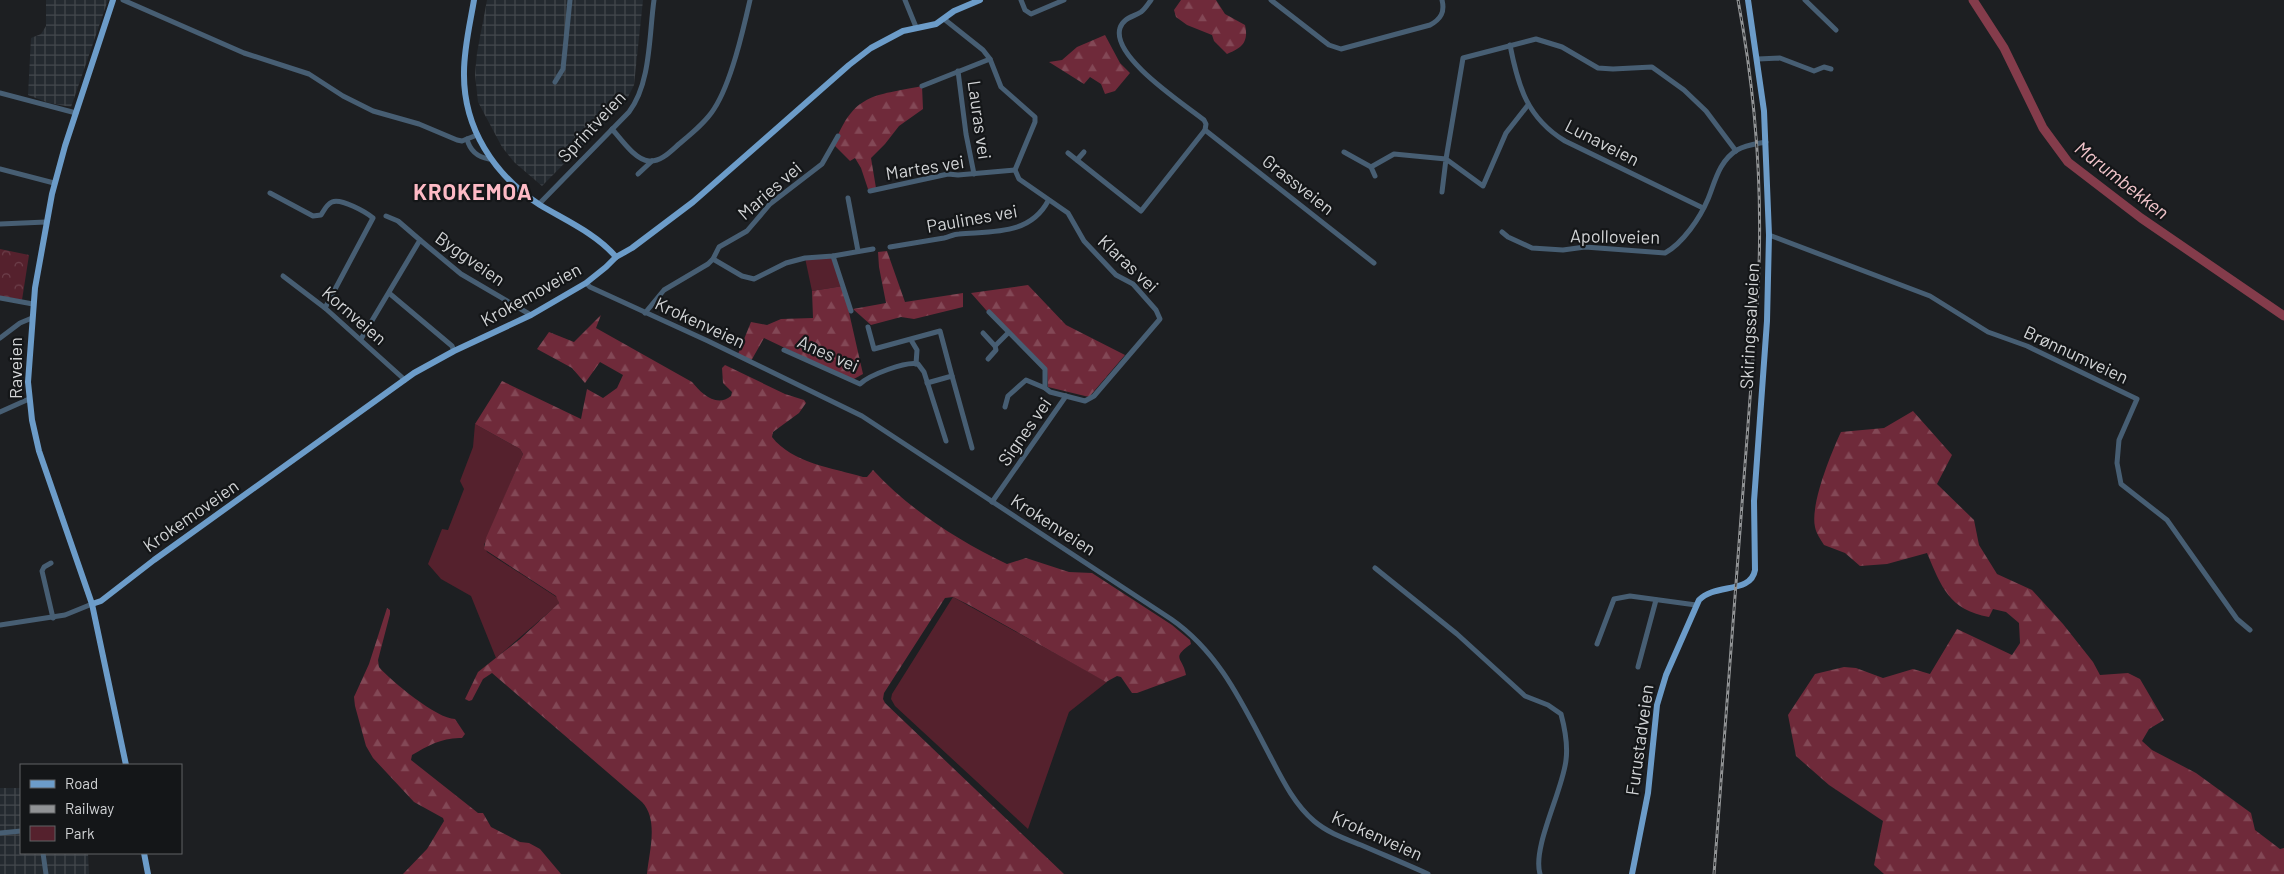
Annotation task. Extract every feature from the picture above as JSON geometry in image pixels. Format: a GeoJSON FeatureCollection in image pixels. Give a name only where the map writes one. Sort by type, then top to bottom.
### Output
{"type":"FeatureCollection","features":[{"type":"Feature","properties":{"kind":"main road","name":"Raveien"},"geometry":{"type":"LineString","coordinates":[[114,0],[54,183],[33,304],[28,366],[30,399],[39,451],[92,604],[126,764]]}},
{"type":"Feature","properties":{"kind":"main road"},"geometry":{"type":"LineString","coordinates":[[474,0],[464,72],[467,104],[477,135],[490,159],[516,188],[598,241],[616,257]]}},
{"type":"Feature","properties":{"kind":"main road","name":"Krokemoveien"},"geometry":{"type":"LineString","coordinates":[[92,604],[94,600],[110,592],[405,380],[454,352],[531,316],[586,283],[616,257],[632,248],[693,202],[864,52],[896,34],[916,27],[929,26],[944,19],[954,11],[980,0]]}},
{"type":"Feature","properties":{"kind":"main road","name":"Skiringssalveien"},"geometry":{"type":"LineString","coordinates":[[1696,604],[1703,596],[1710,592],[1739,586],[1752,579],[1755,570],[1754,501],[1767,321],[1769,235],[1766,142],[1758,59],[1748,0]]}},
{"type":"Feature","properties":{"kind":"main road","name":"Furustadveien"},"geometry":{"type":"LineString","coordinates":[[1632,874],[1648,793],[1657,705],[1666,675],[1696,604]]}},
{"type":"Feature","properties":{"kind":"main road"},"geometry":{"type":"LineString","coordinates":[[144,854],[148,874]]}},
{"type":"Feature","properties":{"kind":"street"},"geometry":{"type":"LineString","coordinates":[[123,0],[244,53],[309,74],[344,96],[373,111],[419,124],[456,140],[468,139],[477,135]]}},
{"type":"Feature","properties":{"kind":"street"},"geometry":{"type":"LineString","coordinates":[[555,82],[563,69],[570,0]]}},
{"type":"Feature","properties":{"kind":"street","name":"Sprintveien"},"geometry":{"type":"LineString","coordinates":[[539,204],[633,107],[642,90],[654,0]]}},
{"type":"Feature","properties":{"kind":"street"},"geometry":{"type":"LineString","coordinates":[[638,174],[652,161],[670,151],[714,110],[728,81],[750,0]]}},
{"type":"Feature","properties":{"kind":"street"},"geometry":{"type":"LineString","coordinates":[[905,0],[916,27]]}},
{"type":"Feature","properties":{"kind":"street"},"geometry":{"type":"LineString","coordinates":[[1020,0],[1024,10],[1031,14],[1064,0]]}},
{"type":"Feature","properties":{"kind":"street","name":"Grassveien"},"geometry":{"type":"LineString","coordinates":[[1151,0],[1144,9],[1122,24],[1120,32],[1121,41],[1134,63],[1204,120],[1206,124],[1205,130],[1374,262]]}},
{"type":"Feature","properties":{"kind":"street"},"geometry":{"type":"LineString","coordinates":[[1271,0],[1329,45],[1341,48],[1434,23],[1443,12],[1442,0]]}},
{"type":"Feature","properties":{"kind":"street"},"geometry":{"type":"LineString","coordinates":[[1805,0],[1836,30]]}},
{"type":"Feature","properties":{"kind":"street"},"geometry":{"type":"LineString","coordinates":[[944,19],[983,50],[990,59],[1001,87],[1033,114],[1036,119],[1015,170]]}},
{"type":"Feature","properties":{"kind":"street"},"geometry":{"type":"LineString","coordinates":[[1442,192],[1463,58],[1510,44],[1536,39],[1562,47],[1598,68],[1652,67],[1684,90],[1706,111],[1736,151],[1766,142]]}},
{"type":"Feature","properties":{"kind":"street","name":"Lunaveien"},"geometry":{"type":"LineString","coordinates":[[1510,44],[1520,90],[1528,105],[1546,127],[1561,138],[1703,208]]}},
{"type":"Feature","properties":{"kind":"street"},"geometry":{"type":"LineString","coordinates":[[1758,59],[1780,58],[1814,71],[1824,67],[1832,69]]}},
{"type":"Feature","properties":{"kind":"street"},"geometry":{"type":"LineString","coordinates":[[922,86],[990,59]]}},
{"type":"Feature","properties":{"kind":"street","name":"Lauras vei"},"geometry":{"type":"LineString","coordinates":[[958,71],[966,134],[974,174]]}},
{"type":"Feature","properties":{"kind":"street"},"geometry":{"type":"LineString","coordinates":[[0,93],[76,113]]}},
{"type":"Feature","properties":{"kind":"street"},"geometry":{"type":"LineString","coordinates":[[1371,167],[1394,154],[1446,159],[1483,186],[1506,133],[1528,105]]}},
{"type":"Feature","properties":{"kind":"street"},"geometry":{"type":"LineString","coordinates":[[612,130],[642,159],[652,161]]}},
{"type":"Feature","properties":{"kind":"street"},"geometry":{"type":"LineString","coordinates":[[1068,153],[1141,211],[1205,130]]}},
{"type":"Feature","properties":{"kind":"street","name":"Maries vei"},"geometry":{"type":"LineString","coordinates":[[645,313],[664,290],[713,259],[719,247],[747,231],[764,210],[822,164],[838,136]]}},
{"type":"Feature","properties":{"kind":"street"},"geometry":{"type":"LineString","coordinates":[[468,139],[472,151],[480,157],[490,159]]}},
{"type":"Feature","properties":{"kind":"street","name":"Apolloveien"},"geometry":{"type":"LineString","coordinates":[[1502,232],[1532,248],[1640,250],[1660,254],[1670,250],[1676,244],[1703,208],[1722,166],[1736,151]]}},
{"type":"Feature","properties":{"kind":"street"},"geometry":{"type":"LineString","coordinates":[[1078,160],[1084,152]]}},
{"type":"Feature","properties":{"kind":"street"},"geometry":{"type":"LineString","coordinates":[[1344,152],[1371,167],[1376,176]]}},
{"type":"Feature","properties":{"kind":"street"},"geometry":{"type":"LineString","coordinates":[[0,169],[54,183]]}},
{"type":"Feature","properties":{"kind":"street","name":"Martes vei"},"geometry":{"type":"LineString","coordinates":[[870,191],[948,174],[974,174],[1015,170]]}},
{"type":"Feature","properties":{"kind":"street","name":"Klaras vei"},"geometry":{"type":"LineString","coordinates":[[1015,170],[1016,175],[1022,182],[1068,213],[1084,241],[1114,273],[1133,284],[1156,310],[1160,319],[1094,396],[1085,401],[1066,396]]}},
{"type":"Feature","properties":{"kind":"street"},"geometry":{"type":"LineString","coordinates":[[270,193],[313,216],[321,214],[329,204],[337,201],[366,212],[373,218],[364,239],[325,308]]}},
{"type":"Feature","properties":{"kind":"street"},"geometry":{"type":"LineString","coordinates":[[848,198],[858,251]]}},
{"type":"Feature","properties":{"kind":"street","name":"Paulines vei"},"geometry":{"type":"LineString","coordinates":[[890,247],[947,238],[958,234],[987,232],[1022,226],[1036,218],[1048,201]]}},
{"type":"Feature","properties":{"kind":"street","name":"Byggveien"},"geometry":{"type":"LineString","coordinates":[[386,216],[398,221],[461,274],[531,316]]}},
{"type":"Feature","properties":{"kind":"street"},"geometry":{"type":"LineString","coordinates":[[0,224],[46,222]]}},
{"type":"Feature","properties":{"kind":"street","name":"Brønnumveien"},"geometry":{"type":"LineString","coordinates":[[1769,235],[1930,296],[1988,332],[2027,346],[2137,399],[2119,440],[2117,463],[2121,484],[2167,520],[2237,619],[2250,630]]}},
{"type":"Feature","properties":{"kind":"street"},"geometry":{"type":"LineString","coordinates":[[361,339],[420,240]]}},
{"type":"Feature","properties":{"kind":"street"},"geometry":{"type":"LineString","coordinates":[[713,259],[750,279],[794,260],[873,249]]}},
{"type":"Feature","properties":{"kind":"street"},"geometry":{"type":"LineString","coordinates":[[833,256],[851,311]]}},
{"type":"Feature","properties":{"kind":"street","name":"Kornveien"},"geometry":{"type":"LineString","coordinates":[[283,276],[325,308],[405,380]]}},
{"type":"Feature","properties":{"kind":"street","name":"Krokenveien"},"geometry":{"type":"LineString","coordinates":[[586,283],[590,287],[848,409],[1171,619],[1199,642],[1226,675],[1292,795],[1315,822],[1339,836],[1428,874]]}},
{"type":"Feature","properties":{"kind":"street"},"geometry":{"type":"LineString","coordinates":[[389,293],[452,346],[454,352]]}},
{"type":"Feature","properties":{"kind":"street"},"geometry":{"type":"LineString","coordinates":[[0,298],[33,304]]}},
{"type":"Feature","properties":{"kind":"street","name":"Signes vei"},"geometry":{"type":"LineString","coordinates":[[989,312],[1045,369],[1044,388]]}},
{"type":"Feature","properties":{"kind":"street"},"geometry":{"type":"LineString","coordinates":[[0,338],[24,320],[32,318]]}},
{"type":"Feature","properties":{"kind":"street"},"geometry":{"type":"LineString","coordinates":[[868,327],[874,348],[940,331],[972,448]]}},
{"type":"Feature","properties":{"kind":"street"},"geometry":{"type":"LineString","coordinates":[[983,333],[995,346],[995,353],[988,359]]}},
{"type":"Feature","properties":{"kind":"street"},"geometry":{"type":"LineString","coordinates":[[995,346],[1008,333]]}},
{"type":"Feature","properties":{"kind":"street"},"geometry":{"type":"LineString","coordinates":[[911,340],[917,350],[916,364],[922,369],[946,441]]}},
{"type":"Feature","properties":{"kind":"street","name":"Anes vei"},"geometry":{"type":"LineString","coordinates":[[784,350],[860,384],[875,375],[906,365],[916,364]]}},
{"type":"Feature","properties":{"kind":"street"},"geometry":{"type":"LineString","coordinates":[[927,383],[952,376]]}},
{"type":"Feature","properties":{"kind":"street","name":"Signes vei"},"geometry":{"type":"LineString","coordinates":[[992,502],[1066,396],[1026,380],[1008,396],[1005,407]]}},
{"type":"Feature","properties":{"kind":"street"},"geometry":{"type":"LineString","coordinates":[[0,412],[30,399]]}},
{"type":"Feature","properties":{"kind":"street"},"geometry":{"type":"LineString","coordinates":[[51,563],[44,567],[42,571],[53,618]]}},
{"type":"Feature","properties":{"kind":"street"},"geometry":{"type":"LineString","coordinates":[[1375,568],[1457,634],[1525,696],[1548,704],[1561,714],[1567,743],[1566,762],[1562,781],[1548,820],[1538,862],[1540,874]]}},
{"type":"Feature","properties":{"kind":"street"},"geometry":{"type":"LineString","coordinates":[[1597,644],[1614,599],[1630,596],[1696,604]]}},
{"type":"Feature","properties":{"kind":"street"},"geometry":{"type":"LineString","coordinates":[[1638,667],[1656,600]]}},
{"type":"Feature","properties":{"kind":"street"},"geometry":{"type":"LineString","coordinates":[[0,625],[53,618],[92,604]]}},
{"type":"Feature","properties":{"kind":"street"},"geometry":{"type":"LineString","coordinates":[[0,833],[20,831]]}},
{"type":"Feature","properties":{"kind":"street"},"geometry":{"type":"LineString","coordinates":[[43,854],[46,874]]}},
{"type":"Feature","properties":{"kind":"shaded area"},"geometry":{"type":"Polygon","coordinates":[[[46,0],[108,0],[71,107],[49,103],[28,95],[31,38],[41,34],[46,26],[46,0]]]}},
{"type":"Feature","properties":{"kind":"shaded area"},"geometry":{"type":"Polygon","coordinates":[[[487,0],[643,0],[634,85],[626,101],[542,186],[514,162],[502,147],[478,102],[475,74],[487,0]]]}},
{"type":"Feature","properties":{"kind":"shaded area"},"geometry":{"type":"Polygon","coordinates":[[[0,788],[20,788],[20,854],[88,854],[89,874],[0,874],[0,788]]]}},
{"type":"Feature","properties":{"kind":"green space"},"geometry":{"type":"Polygon","coordinates":[[[1181,0],[1216,0],[1225,14],[1245,25],[1246,36],[1243,44],[1227,54],[1214,41],[1212,35],[1187,25],[1176,17],[1174,10],[1181,0]]]}},
{"type":"Feature","properties":{"kind":"green space"},"geometry":{"type":"Polygon","coordinates":[[[1105,35],[1120,63],[1130,73],[1115,91],[1105,94],[1101,84],[1090,77],[1084,84],[1049,62],[1062,60],[1077,47],[1105,35]]]}},
{"type":"Feature","properties":{"kind":"green space"},"geometry":{"type":"Polygon","coordinates":[[[922,86],[923,109],[899,126],[871,158],[876,188],[868,189],[861,168],[855,158],[850,161],[834,145],[842,128],[849,115],[867,100],[878,95],[922,86]]]}},
{"type":"Feature","properties":{"kind":"green space"},"geometry":{"type":"Polygon","coordinates":[[[0,249],[29,255],[22,300],[0,296],[0,249]]]}},
{"type":"Feature","properties":{"kind":"green space"},"geometry":{"type":"Polygon","coordinates":[[[887,251],[905,302],[963,293],[963,307],[914,319],[901,317],[871,325],[853,309],[886,303],[878,252],[887,251]]]}},
{"type":"Feature","properties":{"kind":"green space"},"geometry":{"type":"Polygon","coordinates":[[[833,256],[843,286],[812,291],[805,258],[833,256]]]}},
{"type":"Feature","properties":{"kind":"green space"},"geometry":{"type":"Polygon","coordinates":[[[1028,285],[1066,325],[1125,355],[1089,397],[1048,387],[1047,369],[971,293],[1028,285]]]}},
{"type":"Feature","properties":{"kind":"green space"},"geometry":{"type":"Polygon","coordinates":[[[843,286],[863,374],[852,380],[764,338],[751,361],[738,354],[751,322],[767,325],[781,319],[813,318],[812,291],[843,286]]]}},
{"type":"Feature","properties":{"kind":"green space"},"geometry":{"type":"Polygon","coordinates":[[[601,315],[596,328],[692,382],[709,398],[720,400],[731,396],[732,392],[723,383],[722,368],[725,365],[785,394],[804,400],[806,403],[799,413],[773,432],[772,437],[790,453],[826,467],[863,477],[867,477],[873,470],[887,485],[918,511],[988,555],[1007,564],[1026,558],[1069,572],[1092,573],[1172,625],[1190,640],[1191,644],[1179,656],[1186,675],[1137,693],[1132,693],[1121,677],[1117,676],[1106,682],[969,605],[953,597],[945,598],[884,693],[883,699],[885,703],[1064,874],[647,874],[652,827],[647,809],[642,802],[492,673],[483,679],[472,700],[465,699],[478,672],[520,639],[559,603],[556,596],[484,549],[486,538],[523,454],[520,449],[475,424],[502,381],[581,419],[587,389],[603,398],[617,388],[623,375],[600,362],[585,383],[572,368],[537,349],[549,332],[574,342],[601,315]]]}},
{"type":"Feature","properties":{"kind":"green space"},"geometry":{"type":"Polygon","coordinates":[[[1913,411],[1952,455],[1937,484],[1974,520],[1979,545],[1997,574],[2032,590],[2063,624],[2093,662],[2100,675],[2128,673],[2140,679],[2164,720],[2149,729],[2142,741],[2152,750],[2196,773],[2251,813],[2255,830],[2280,849],[2284,848],[2284,874],[1884,874],[1874,865],[1883,821],[1829,785],[1796,756],[1788,715],[1815,674],[1844,667],[1856,668],[1883,678],[1913,669],[1930,674],[1957,629],[2012,655],[2020,643],[2019,623],[2006,612],[1993,609],[1989,617],[1975,614],[1955,602],[1942,586],[1927,553],[1887,564],[1860,566],[1845,553],[1824,545],[1817,534],[1814,517],[1818,493],[1841,432],[1884,428],[1913,411]]]}},
{"type":"Feature","properties":{"kind":"green space"},"geometry":{"type":"Polygon","coordinates":[[[475,424],[520,449],[523,454],[484,545],[487,552],[558,598],[559,603],[496,658],[471,596],[441,579],[428,564],[442,529],[448,530],[464,489],[460,481],[473,447],[475,424]]]}},
{"type":"Feature","properties":{"kind":"green space"},"geometry":{"type":"Polygon","coordinates":[[[953,597],[1107,682],[1069,712],[1028,829],[895,706],[891,699],[892,694],[953,597]]]}},
{"type":"Feature","properties":{"kind":"green space"},"geometry":{"type":"Polygon","coordinates":[[[387,608],[390,610],[390,614],[378,660],[379,667],[393,681],[426,706],[437,713],[455,719],[465,734],[462,738],[448,739],[429,745],[412,755],[411,760],[478,813],[483,813],[491,827],[520,842],[529,843],[540,849],[561,874],[403,874],[427,849],[444,821],[443,818],[414,802],[373,758],[366,746],[355,706],[354,697],[369,664],[387,608]]]}},
{"type":"Feature","properties":{"kind":"waterway","name":"Marumbekken"},"geometry":{"type":"LineString","coordinates":[[1973,0],[2004,48],[2043,128],[2068,162],[2141,218],[2284,316]]}},
{"type":"Feature","properties":{"kind":"railway"},"geometry":{"type":"LineString","coordinates":[[1714,874],[1759,267],[1759,191],[1754,114],[1745,38],[1738,0]]}},
{"type":"Feature","properties":{"kind":"district","name":"KROKEMOA"},"geometry":{"type":"Point","coordinates":[473,192]}}]}
